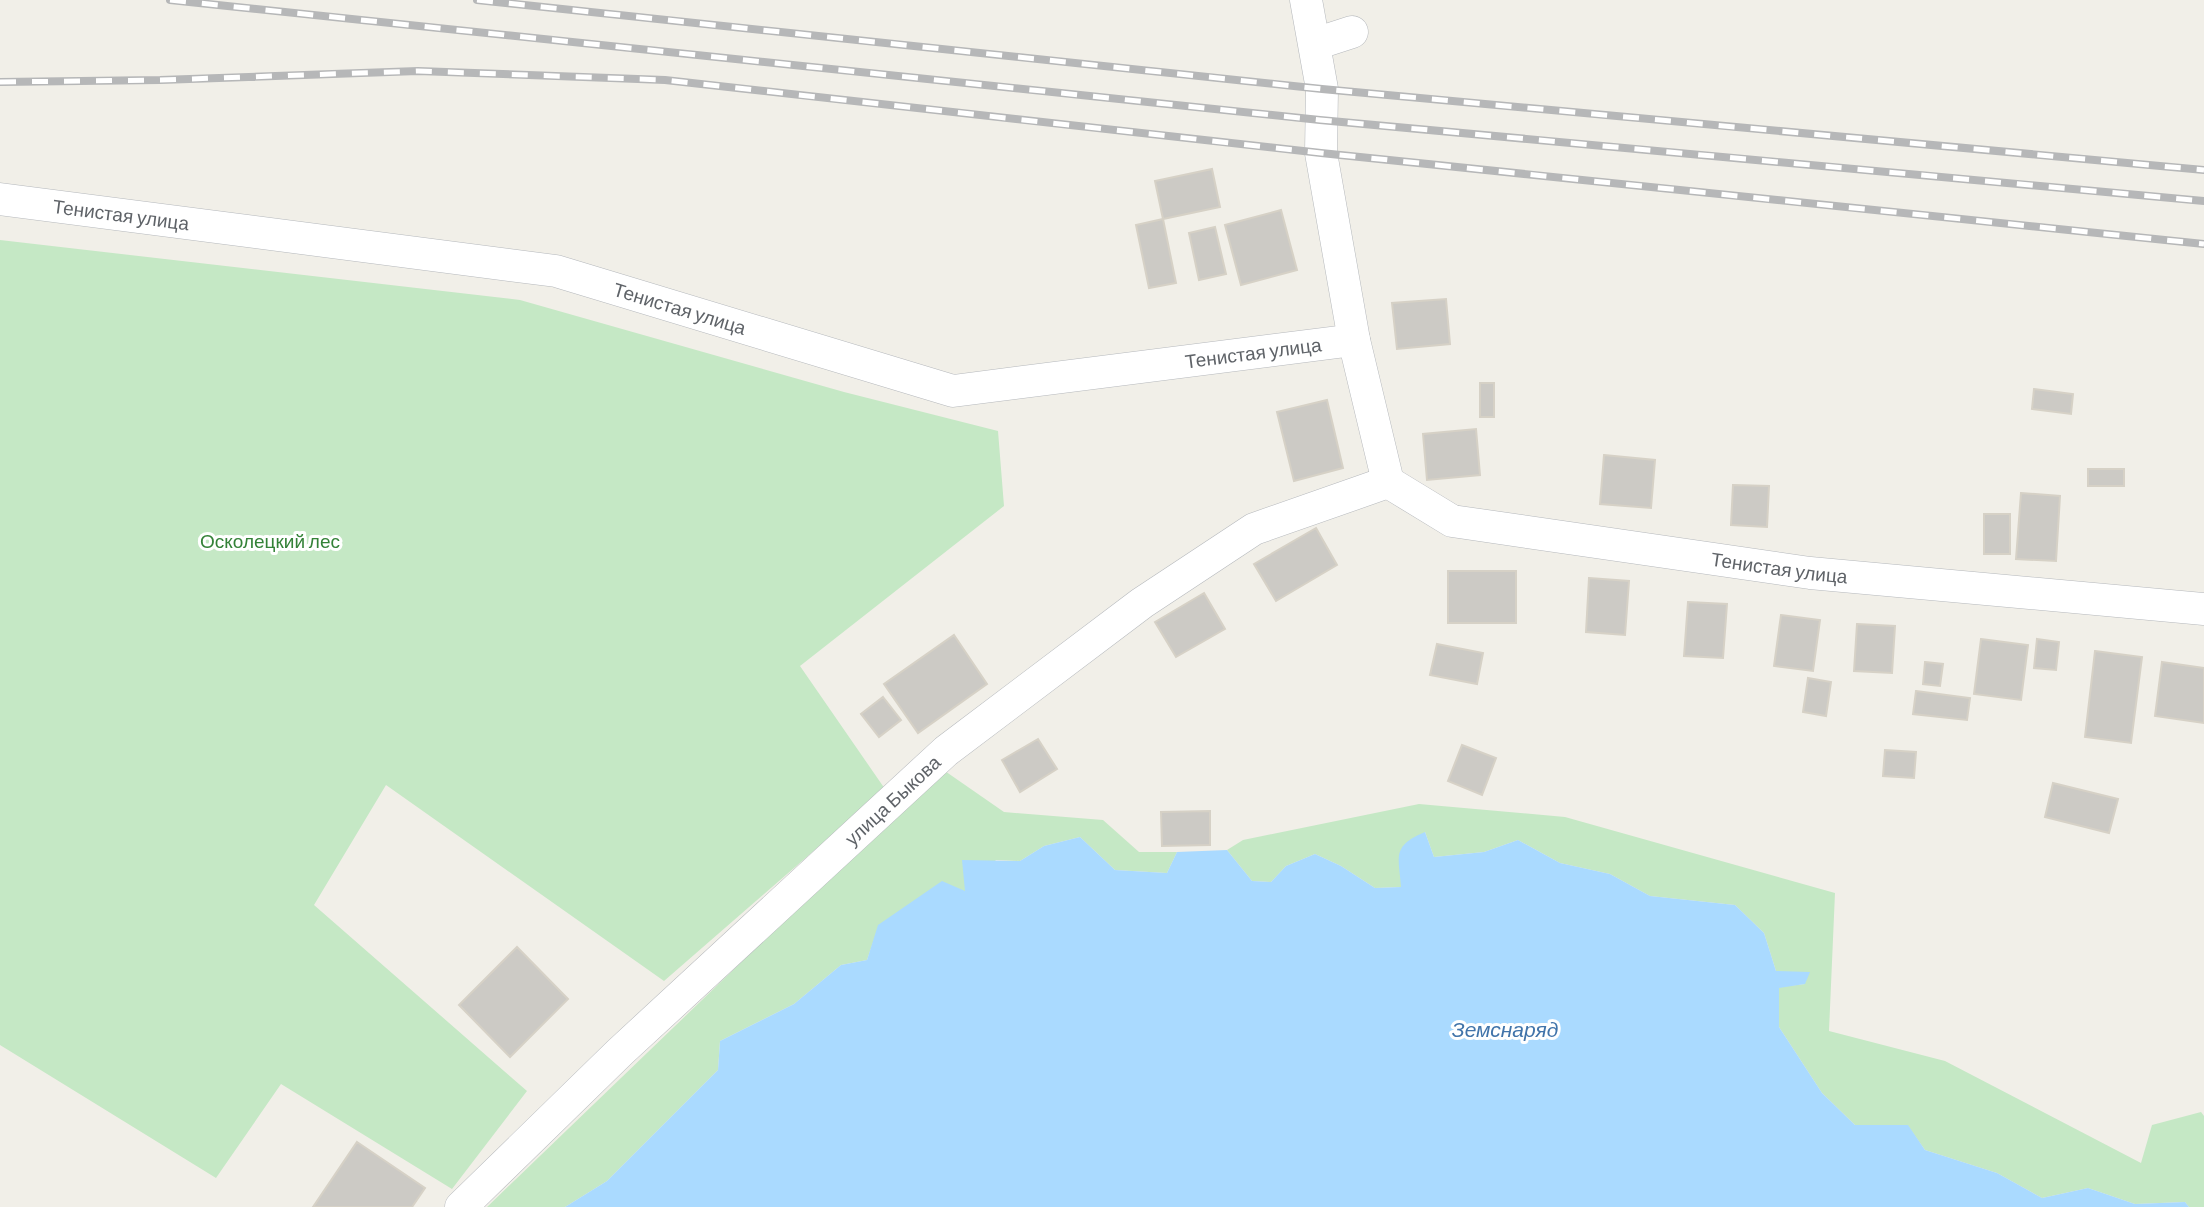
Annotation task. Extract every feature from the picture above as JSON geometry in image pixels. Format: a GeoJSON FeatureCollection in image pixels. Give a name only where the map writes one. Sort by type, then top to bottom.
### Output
{"type":"FeatureCollection","features":[{"type":"Feature","properties":{"kind":"street"},"geometry":{"type":"LineString","coordinates":[[1306,0],[1322,89],[1321,153],[1354,340],[1388,482]]}},
{"type":"Feature","properties":{"kind":"street"},"geometry":{"type":"LineString","coordinates":[[1315,44],[1352,32]]}},
{"type":"Feature","properties":{"kind":"street","name":"Тенистая улица"},"geometry":{"type":"LineString","coordinates":[[0,199],[556,271],[953,391],[1354,340]]}},
{"type":"Feature","properties":{"kind":"street","name":"Тенистая улица"},"geometry":{"type":"LineString","coordinates":[[1388,482],[1452,521],[1810,573],[2204,608]]}},
{"type":"Feature","properties":{"kind":"street","name":"улица Быкова"},"geometry":{"type":"LineString","coordinates":[[461,1207],[620,1052],[946,751],[1142,603],[1254,529],[1388,482]]}},
{"type":"Feature","properties":{"kind":"green space","name":"Осколецкий лес"},"geometry":{"type":"Polygon","coordinates":[[[0,240],[520,300],[844,392],[998,431],[1004,506],[800,666],[885,789],[664,981],[386,785],[314,905],[527,1091],[452,1189],[281,1084],[216,1178],[0,1045],[0,240]]]}},
{"type":"Feature","properties":{"kind":"green space"},"geometry":{"type":"Polygon","coordinates":[[[942,769],[1004,812],[1103,820],[1139,852],[1177,852],[1167,873],[1115,870],[1080,837],[1044,846],[1020,861],[996,860],[966,891],[879,925],[867,960],[841,965],[794,1004],[720,1041],[718,1070],[607,1181],[565,1207],[487,1207],[942,769]]]}},
{"type":"Feature","properties":{"kind":"green space"},"geometry":{"type":"Polygon","coordinates":[[[1419,804],[1565,817],[1835,893],[1829,1031],[1945,1061],[2141,1163],[2152,1125],[2201,1112],[2204,1116],[2204,1207],[2189,1207],[2185,1202],[2135,1204],[2088,1188],[2042,1198],[1997,1173],[1925,1150],[1908,1126],[1855,1125],[1822,1093],[1779,1027],[1779,987],[1805,984],[1776,971],[1764,933],[1735,905],[1650,896],[1610,874],[1560,863],[1518,840],[1484,852],[1434,857],[1425,832],[1401,887],[1375,888],[1341,866],[1315,854],[1286,866],[1271,882],[1252,881],[1227,850],[1243,840],[1419,804]]]}},
{"type":"Feature","properties":{"kind":"water","name":"Земснаряд"},"geometry":{"type":"Polygon","coordinates":[[[1425,832],[1434,857],[1484,852],[1518,840],[1560,863],[1610,874],[1650,896],[1735,905],[1764,933],[1776,971],[1810,972],[1805,984],[1779,988],[1779,1027],[1822,1093],[1855,1125],[1908,1125],[1925,1150],[1997,1173],[2042,1198],[2088,1188],[2135,1204],[2185,1202],[2189,1207],[565,1207],[607,1181],[718,1070],[720,1041],[794,1004],[841,965],[867,960],[878,925],[942,881],[965,891],[962,860],[1020,861],[1044,846],[1080,837],[1115,870],[1167,873],[1177,852],[1227,850],[1252,881],[1271,882],[1286,866],[1315,854],[1341,866],[1375,888],[1401,887],[1399,860],[1402,848],[1414,837],[1425,832]]]}},
{"type":"Feature","properties":{"kind":"building"},"geometry":{"type":"Polygon","coordinates":[[[1212,169],[1220,207],[1163,219],[1155,181],[1212,169]]]}},
{"type":"Feature","properties":{"kind":"building"},"geometry":{"type":"Polygon","coordinates":[[[1281,210],[1297,270],[1241,285],[1225,225],[1281,210]]]}},
{"type":"Feature","properties":{"kind":"building"},"geometry":{"type":"Polygon","coordinates":[[[1163,219],[1176,283],[1149,288],[1136,225],[1163,219]]]}},
{"type":"Feature","properties":{"kind":"building"},"geometry":{"type":"Polygon","coordinates":[[[1215,227],[1226,274],[1199,280],[1189,233],[1215,227]]]}},
{"type":"Feature","properties":{"kind":"building"},"geometry":{"type":"Polygon","coordinates":[[[1446,299],[1450,344],[1397,349],[1392,303],[1446,299]]]}},
{"type":"Feature","properties":{"kind":"building"},"geometry":{"type":"Polygon","coordinates":[[[1480,383],[1494,383],[1494,417],[1480,417],[1480,383]]]}},
{"type":"Feature","properties":{"kind":"building"},"geometry":{"type":"Polygon","coordinates":[[[2034,389],[2073,394],[2071,414],[2032,409],[2034,389]]]}},
{"type":"Feature","properties":{"kind":"building"},"geometry":{"type":"Polygon","coordinates":[[[1327,400],[1343,468],[1294,481],[1277,412],[1327,400]]]}},
{"type":"Feature","properties":{"kind":"building"},"geometry":{"type":"Polygon","coordinates":[[[1476,429],[1480,475],[1427,480],[1423,434],[1476,429]]]}},
{"type":"Feature","properties":{"kind":"building"},"geometry":{"type":"Polygon","coordinates":[[[1604,455],[1655,460],[1651,508],[1600,504],[1604,455]]]}},
{"type":"Feature","properties":{"kind":"building"},"geometry":{"type":"Polygon","coordinates":[[[2088,469],[2124,469],[2124,486],[2088,486],[2088,469]]]}},
{"type":"Feature","properties":{"kind":"building"},"geometry":{"type":"Polygon","coordinates":[[[1733,485],[1769,486],[1767,527],[1731,525],[1733,485]]]}},
{"type":"Feature","properties":{"kind":"building"},"geometry":{"type":"Polygon","coordinates":[[[2021,493],[2060,496],[2056,561],[2016,559],[2021,493]]]}},
{"type":"Feature","properties":{"kind":"building"},"geometry":{"type":"Polygon","coordinates":[[[1984,514],[2010,514],[2010,554],[1984,554],[1984,514]]]}},
{"type":"Feature","properties":{"kind":"building"},"geometry":{"type":"Polygon","coordinates":[[[1316,528],[1337,565],[1276,601],[1254,564],[1316,528]]]}},
{"type":"Feature","properties":{"kind":"building"},"geometry":{"type":"Polygon","coordinates":[[[1448,571],[1516,571],[1516,623],[1448,623],[1448,571]]]}},
{"type":"Feature","properties":{"kind":"building"},"geometry":{"type":"Polygon","coordinates":[[[1589,578],[1629,581],[1625,635],[1586,632],[1589,578]]]}},
{"type":"Feature","properties":{"kind":"building"},"geometry":{"type":"Polygon","coordinates":[[[1204,593],[1225,629],[1176,657],[1155,622],[1204,593]]]}},
{"type":"Feature","properties":{"kind":"building"},"geometry":{"type":"Polygon","coordinates":[[[1688,602],[1727,604],[1723,658],[1684,656],[1688,602]]]}},
{"type":"Feature","properties":{"kind":"building"},"geometry":{"type":"Polygon","coordinates":[[[1781,615],[1820,620],[1813,671],[1774,666],[1781,615]]]}},
{"type":"Feature","properties":{"kind":"building"},"geometry":{"type":"Polygon","coordinates":[[[1857,624],[1895,626],[1892,673],[1854,671],[1857,624]]]}},
{"type":"Feature","properties":{"kind":"building"},"geometry":{"type":"Polygon","coordinates":[[[954,635],[987,684],[918,733],[884,684],[954,635]]]}},
{"type":"Feature","properties":{"kind":"building"},"geometry":{"type":"Polygon","coordinates":[[[1981,639],[2028,645],[2021,700],[1974,694],[1981,639]]]}},
{"type":"Feature","properties":{"kind":"building"},"geometry":{"type":"Polygon","coordinates":[[[2037,639],[2059,642],[2056,670],[2034,668],[2037,639]]]}},
{"type":"Feature","properties":{"kind":"building"},"geometry":{"type":"Polygon","coordinates":[[[1437,644],[1483,653],[1477,684],[1430,675],[1437,644]]]}},
{"type":"Feature","properties":{"kind":"building"},"geometry":{"type":"Polygon","coordinates":[[[2095,651],[2142,657],[2131,743],[2085,737],[2095,651]]]}},
{"type":"Feature","properties":{"kind":"building"},"geometry":{"type":"Polygon","coordinates":[[[1925,662],[1943,664],[1940,686],[1923,684],[1925,662]]]}},
{"type":"Feature","properties":{"kind":"building"},"geometry":{"type":"Polygon","coordinates":[[[2162,662],[2204,668],[2204,723],[2155,716],[2162,662]]]}},
{"type":"Feature","properties":{"kind":"building"},"geometry":{"type":"Polygon","coordinates":[[[1808,678],[1831,682],[1826,716],[1803,712],[1808,678]]]}},
{"type":"Feature","properties":{"kind":"building"},"geometry":{"type":"Polygon","coordinates":[[[1916,691],[1970,698],[1967,720],[1913,714],[1916,691]]]}},
{"type":"Feature","properties":{"kind":"building"},"geometry":{"type":"Polygon","coordinates":[[[883,697],[901,720],[879,737],[861,714],[883,697]]]}},
{"type":"Feature","properties":{"kind":"building"},"geometry":{"type":"Polygon","coordinates":[[[1038,739],[1057,769],[1020,792],[1002,760],[1038,739]]]}},
{"type":"Feature","properties":{"kind":"building"},"geometry":{"type":"Polygon","coordinates":[[[1462,745],[1496,758],[1482,795],[1448,781],[1462,745]]]}},
{"type":"Feature","properties":{"kind":"building"},"geometry":{"type":"Polygon","coordinates":[[[1885,750],[1916,752],[1914,778],[1883,776],[1885,750]]]}},
{"type":"Feature","properties":{"kind":"building"},"geometry":{"type":"Polygon","coordinates":[[[2053,783],[2118,799],[2109,833],[2045,817],[2053,783]]]}},
{"type":"Feature","properties":{"kind":"building"},"geometry":{"type":"Polygon","coordinates":[[[1210,811],[1210,845],[1162,846],[1161,812],[1210,811]]]}},
{"type":"Feature","properties":{"kind":"building"},"geometry":{"type":"Polygon","coordinates":[[[517,947],[568,999],[510,1057],[459,1005],[517,947]]]}},
{"type":"Feature","properties":{"kind":"building"},"geometry":{"type":"Polygon","coordinates":[[[357,1142],[425,1188],[412,1207],[313,1207],[357,1142]]]}},
{"type":"Feature","properties":{"kind":"railway"},"geometry":{"type":"LineString","coordinates":[[170,0],[1320,120],[2204,201]]}},
{"type":"Feature","properties":{"kind":"railway"},"geometry":{"type":"LineString","coordinates":[[477,0],[1322,89],[2204,170]]}},
{"type":"Feature","properties":{"kind":"railway"},"geometry":{"type":"LineString","coordinates":[[0,82],[160,80],[418,71],[665,80],[1321,153],[2204,244]]}}]}
